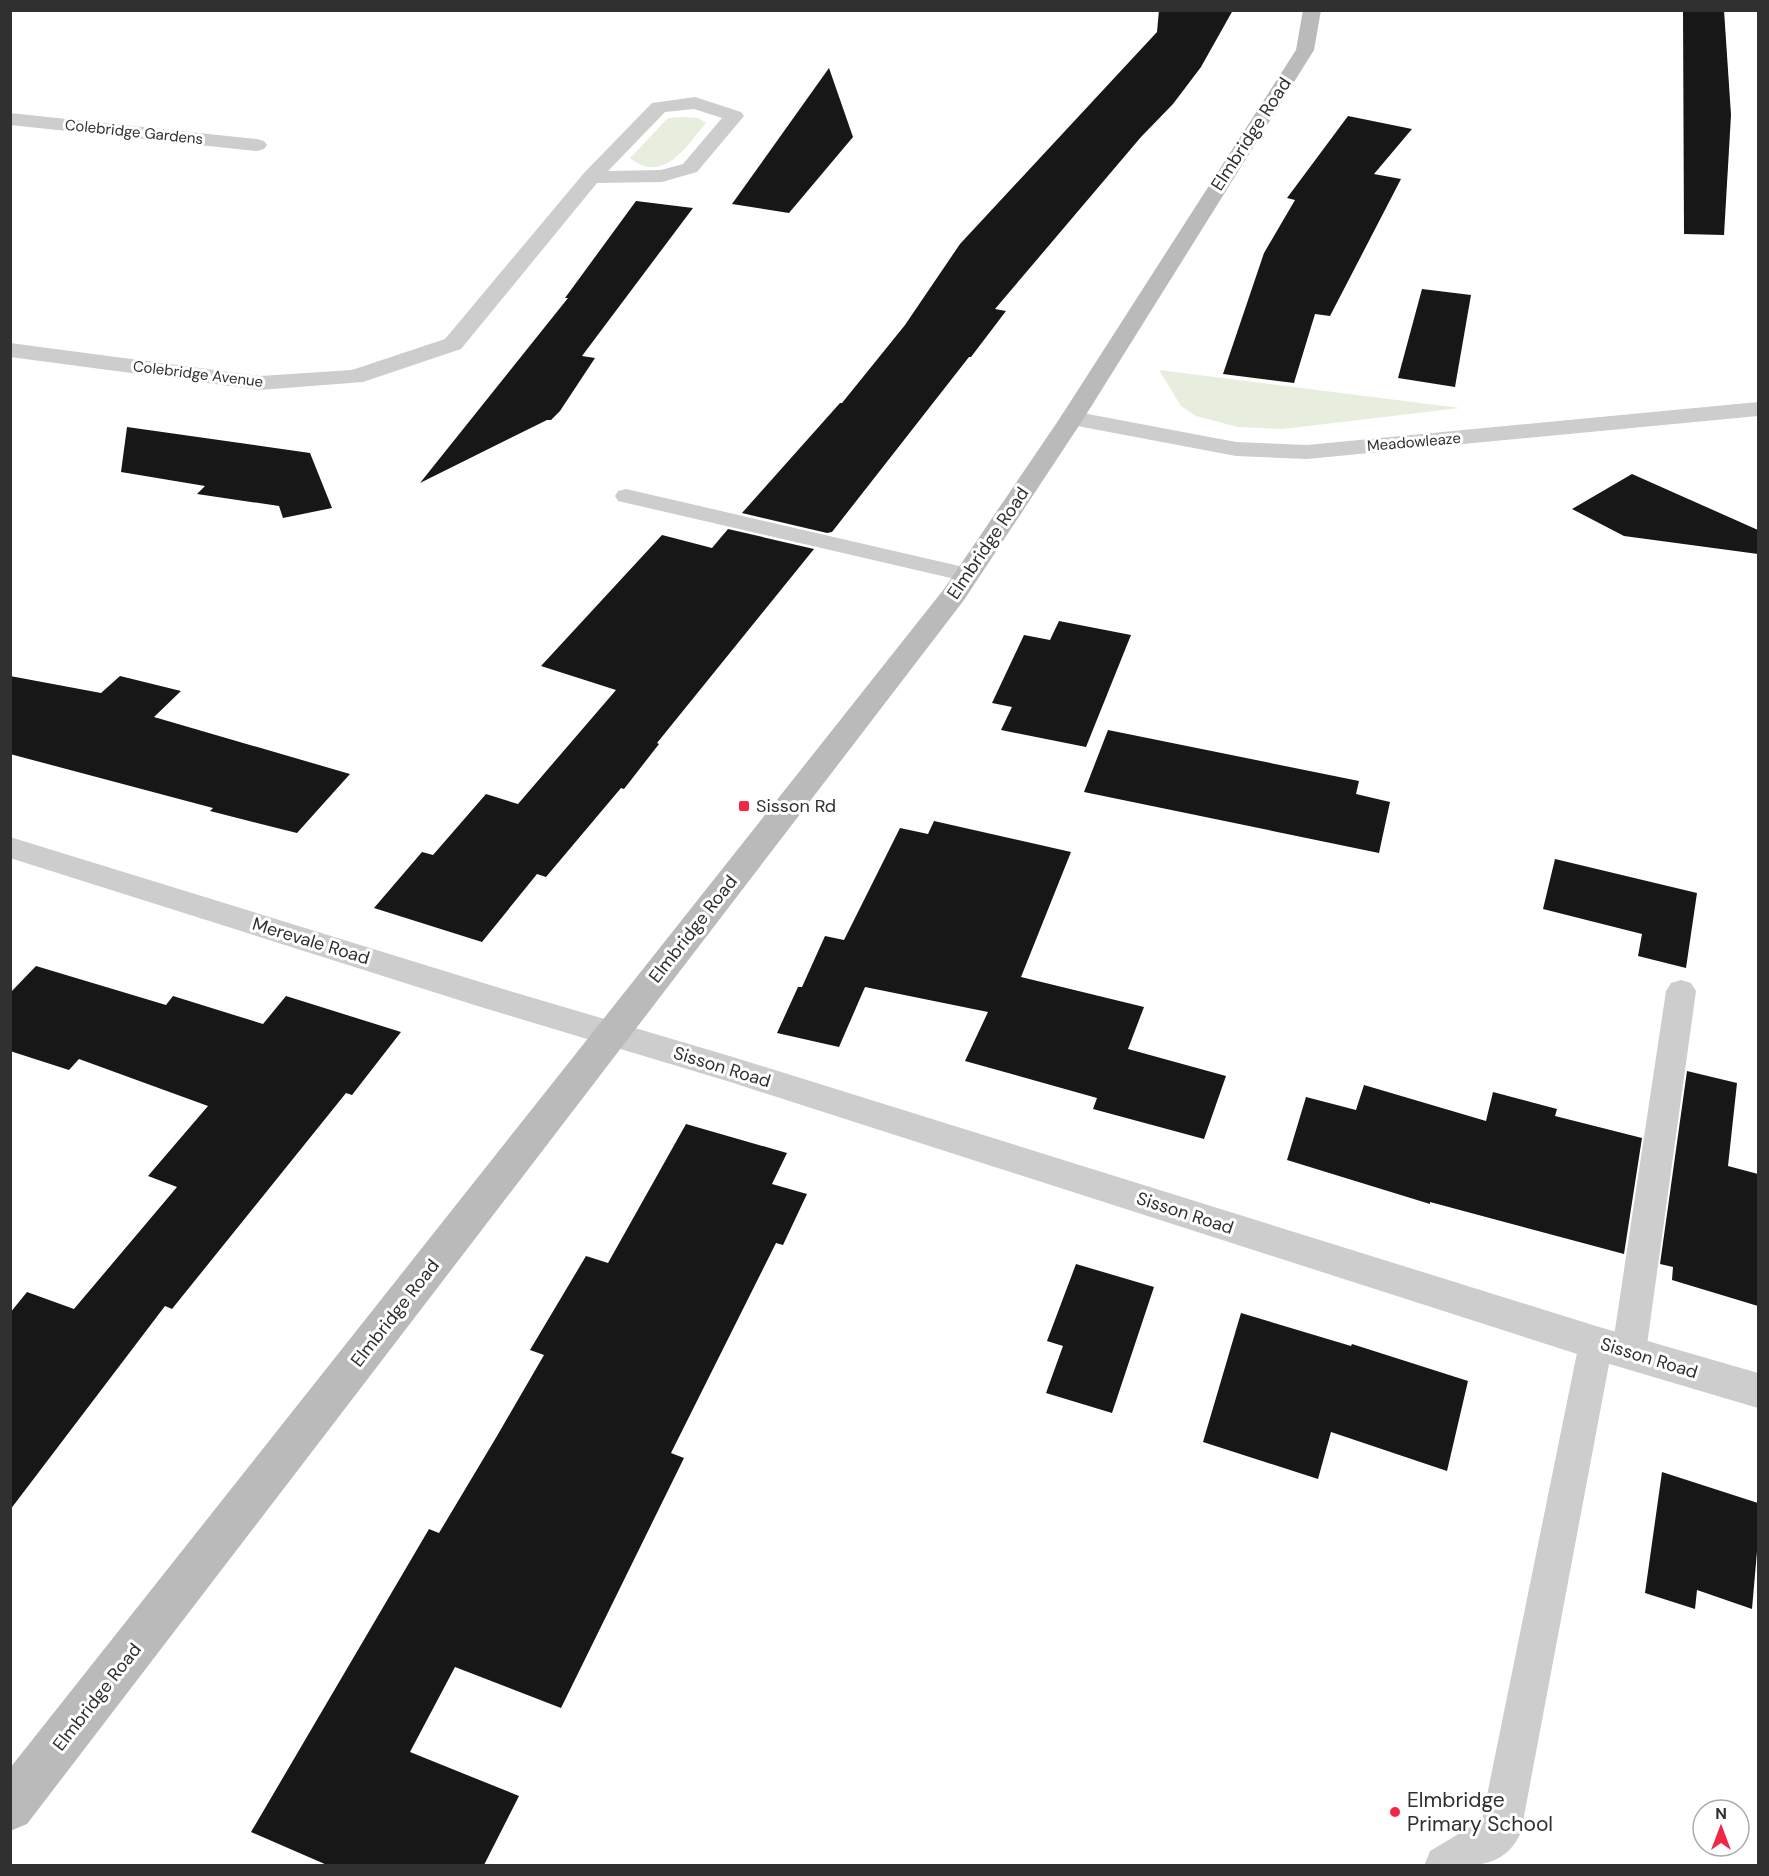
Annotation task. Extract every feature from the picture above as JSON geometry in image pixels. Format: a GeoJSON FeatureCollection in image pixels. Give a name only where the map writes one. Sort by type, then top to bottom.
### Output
{"type":"FeatureCollection","features":[{"type":"Feature","properties":{"kind":"street","name":"Elmbridge Road"},"geometry":{"type":"LineString","coordinates":[[10,1808],[968,574],[1072,418],[1305,50],[1312,10]]}},
{"type":"Feature","properties":{"kind":"street","name":"Colebridge Avenue"},"geometry":{"type":"LineString","coordinates":[[10,350],[260,383],[355,377],[453,344],[591,177],[659,107],[695,103],[734,116],[690,168],[662,177],[591,177]]}},
{"type":"Feature","properties":{"kind":"street","name":"Colebridge Gardens"},"geometry":{"type":"LineString","coordinates":[[10,120],[257,145]]}},
{"type":"Feature","properties":{"kind":"street","name":"Meadowleaze"},"geometry":{"type":"LineString","coordinates":[[1072,418],[1236,449],[1307,452],[1754,415]]}},
{"type":"Feature","properties":{"kind":"street","name":"Merevale Road"},"geometry":{"type":"LineString","coordinates":[[10,847],[496,999],[613,1033]]}},
{"type":"Feature","properties":{"kind":"street","name":"Sisson Road"},"geometry":{"type":"LineString","coordinates":[[613,1033],[1758,1391]]}},
{"type":"Feature","properties":{"kind":"lane"},"geometry":{"type":"LineString","coordinates":[[626,496],[968,574]]}},
{"type":"Feature","properties":{"kind":"lane"},"geometry":{"type":"LineString","coordinates":[[1445,1866],[1500,1832],[1613,1347],[1681,991]]}},
{"type":"Feature","properties":{"kind":"green space"},"geometry":{"type":"Polygon","coordinates":[[[668,118],[698,118],[706,123],[673,159],[664,165],[653,167],[642,165],[630,158],[668,118]]]}},
{"type":"Feature","properties":{"kind":"green space"},"geometry":{"type":"Polygon","coordinates":[[[1159,370],[1460,408],[1283,429],[1238,427],[1196,416],[1181,406],[1159,370]]]}},
{"type":"Feature","properties":{"kind":"building"},"geometry":{"type":"Polygon","coordinates":[[[1159,10],[1233,10],[1201,67],[1173,104],[1141,137],[995,309],[1006,311],[832,532],[827,533],[742,513],[842,403],[905,325],[960,244],[1157,32],[1159,10]]]}},
{"type":"Feature","properties":{"kind":"building"},"geometry":{"type":"Polygon","coordinates":[[[1683,10],[1724,10],[1731,115],[1724,235],[1684,234],[1683,10]]]}},
{"type":"Feature","properties":{"kind":"building"},"geometry":{"type":"Polygon","coordinates":[[[829,68],[853,137],[789,213],[732,204],[829,68]]]}},
{"type":"Feature","properties":{"kind":"building"},"geometry":{"type":"Polygon","coordinates":[[[1348,116],[1412,129],[1374,174],[1401,179],[1330,316],[1315,314],[1294,383],[1223,374],[1264,253],[1295,200],[1287,198],[1348,116]]]}},
{"type":"Feature","properties":{"kind":"building"},"geometry":{"type":"Polygon","coordinates":[[[636,201],[693,208],[582,356],[595,358],[560,411],[551,420],[420,483],[568,298],[565,298],[636,201]]]}},
{"type":"Feature","properties":{"kind":"building"},"geometry":{"type":"Polygon","coordinates":[[[1422,289],[1471,295],[1455,387],[1398,378],[1422,289]]]}},
{"type":"Feature","properties":{"kind":"building"},"geometry":{"type":"Polygon","coordinates":[[[127,427],[310,453],[332,508],[283,518],[279,506],[197,494],[205,486],[121,472],[127,427]]]}},
{"type":"Feature","properties":{"kind":"building"},"geometry":{"type":"Polygon","coordinates":[[[1632,474],[1758,530],[1758,554],[1624,536],[1572,509],[1632,474]]]}},
{"type":"Feature","properties":{"kind":"building"},"geometry":{"type":"Polygon","coordinates":[[[728,529],[814,549],[657,743],[659,744],[624,789],[621,788],[546,877],[537,874],[482,942],[374,908],[422,852],[433,855],[486,794],[518,804],[616,690],[541,666],[662,535],[712,548],[728,529]]]}},
{"type":"Feature","properties":{"kind":"building"},"geometry":{"type":"Polygon","coordinates":[[[1059,621],[1131,635],[1086,747],[1001,730],[1012,707],[992,703],[1024,635],[1050,640],[1059,621]]]}},
{"type":"Feature","properties":{"kind":"building"},"geometry":{"type":"Polygon","coordinates":[[[10,676],[101,693],[120,676],[181,691],[154,717],[350,774],[297,833],[210,811],[213,808],[10,754],[10,676]]]}},
{"type":"Feature","properties":{"kind":"building"},"geometry":{"type":"Polygon","coordinates":[[[1108,730],[1359,781],[1356,794],[1390,802],[1379,853],[1084,792],[1108,730]]]}},
{"type":"Feature","properties":{"kind":"building"},"geometry":{"type":"Polygon","coordinates":[[[934,821],[1071,852],[1021,977],[1144,1007],[1128,1049],[1226,1076],[1204,1139],[1093,1109],[1097,1098],[965,1061],[988,1012],[865,987],[839,1047],[777,1033],[798,987],[802,987],[825,936],[844,940],[900,828],[928,834],[934,821]]]}},
{"type":"Feature","properties":{"kind":"building"},"geometry":{"type":"Polygon","coordinates":[[[1555,859],[1697,893],[1686,968],[1638,956],[1642,934],[1543,909],[1555,859]]]}},
{"type":"Feature","properties":{"kind":"building"},"geometry":{"type":"Polygon","coordinates":[[[36,966],[166,1005],[173,996],[263,1024],[286,996],[401,1032],[352,1095],[346,1093],[172,1309],[165,1306],[10,1510],[10,1313],[27,1292],[74,1309],[177,1187],[148,1176],[208,1106],[79,1059],[69,1070],[10,1051],[10,993],[36,966]]]}},
{"type":"Feature","properties":{"kind":"building"},"geometry":{"type":"Polygon","coordinates":[[[1687,1071],[1737,1083],[1728,1166],[1758,1174],[1758,1306],[1672,1280],[1673,1267],[1660,1264],[1687,1071]]]}},
{"type":"Feature","properties":{"kind":"building"},"geometry":{"type":"Polygon","coordinates":[[[1364,1085],[1486,1121],[1493,1092],[1557,1109],[1555,1116],[1642,1138],[1624,1254],[1430,1202],[1430,1204],[1287,1160],[1306,1097],[1356,1110],[1364,1085]]]}},
{"type":"Feature","properties":{"kind":"building"},"geometry":{"type":"Polygon","coordinates":[[[686,1124],[787,1153],[772,1184],[807,1194],[783,1245],[776,1243],[671,1453],[684,1458],[561,1708],[455,1667],[410,1752],[519,1796],[484,1865],[327,1865],[251,1832],[429,1529],[439,1533],[497,1436],[544,1355],[530,1350],[586,1256],[608,1263],[686,1124]]]}},
{"type":"Feature","properties":{"kind":"building"},"geometry":{"type":"Polygon","coordinates":[[[1076,1264],[1154,1287],[1112,1413],[1046,1393],[1063,1346],[1047,1341],[1076,1264]]]}},
{"type":"Feature","properties":{"kind":"building"},"geometry":{"type":"Polygon","coordinates":[[[1241,1313],[1351,1346],[1352,1344],[1468,1381],[1447,1471],[1331,1432],[1318,1479],[1203,1442],[1241,1313]]]}},
{"type":"Feature","properties":{"kind":"building"},"geometry":{"type":"Polygon","coordinates":[[[1662,1472],[1758,1503],[1758,1540],[1752,1609],[1697,1590],[1695,1609],[1645,1593],[1662,1472]]]}},
{"type":"Feature","properties":{"kind":"place","name":"Sisson Rd"},"geometry":{"type":"Point","coordinates":[744,806]}},
{"type":"Feature","properties":{"kind":"place","name":"Elmbridge Primary School"},"geometry":{"type":"Point","coordinates":[1395,1812]}}]}
